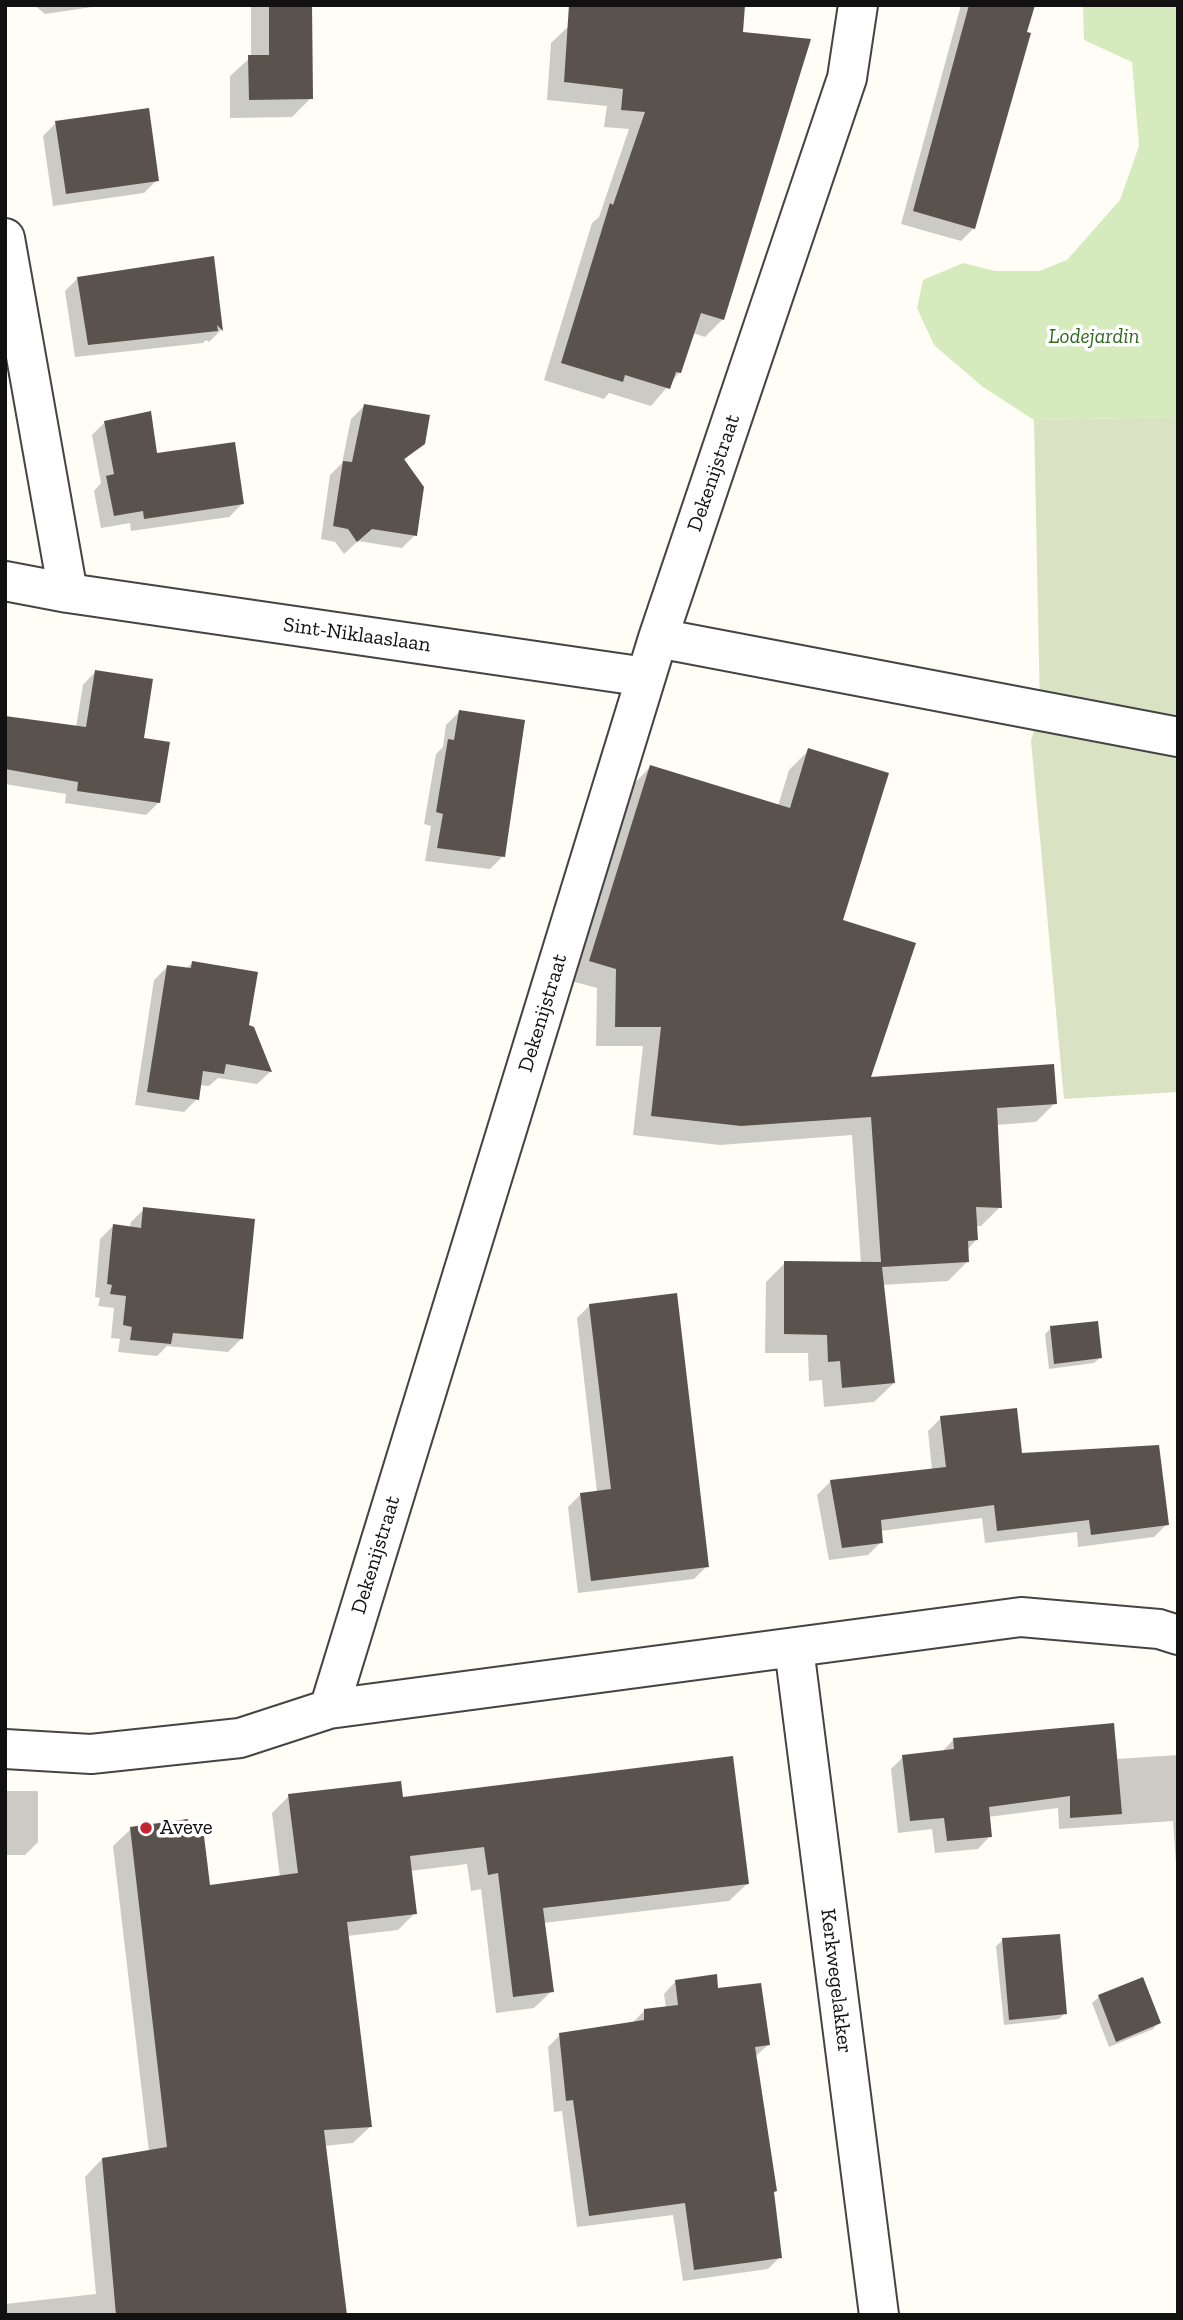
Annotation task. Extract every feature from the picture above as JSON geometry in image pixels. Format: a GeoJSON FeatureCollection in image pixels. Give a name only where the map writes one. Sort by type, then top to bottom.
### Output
{"type":"FeatureCollection","features":[{"type":"Feature","properties":{"kind":"street","name":"Dekenijstraat"},"geometry":{"type":"LineString","coordinates":[[329,1709],[658,638],[847,78],[858,5]]}},
{"type":"Feature","properties":{"kind":"street"},"geometry":{"type":"LineString","coordinates":[[5,238],[68,593]]}},
{"type":"Feature","properties":{"kind":"street","name":"Sint-Niklaaslaan"},"geometry":{"type":"LineString","coordinates":[[5,581],[68,593],[646,677]]}},
{"type":"Feature","properties":{"kind":"street"},"geometry":{"type":"LineString","coordinates":[[658,638],[1178,737]]}},
{"type":"Feature","properties":{"kind":"street"},"geometry":{"type":"LineString","coordinates":[[5,1749],[91,1754],[240,1738],[329,1709],[1021,1617],[1159,1629],[1178,1635]]}},
{"type":"Feature","properties":{"kind":"street","name":"Kerkwegelakker"},"geometry":{"type":"LineString","coordinates":[[794,1648],[879,2315]]}},
{"type":"Feature","properties":{"kind":"green space","name":"Lodejardin"},"geometry":{"type":"Polygon","coordinates":[[[1083,5],[1178,5],[1178,417],[1034,420],[983,387],[934,345],[917,308],[923,280],[963,263],[995,271],[1039,271],[1067,260],[1120,200],[1139,146],[1132,62],[1084,40],[1083,5]]]}},
{"type":"Feature","properties":{"kind":"green space"},"geometry":{"type":"Polygon","coordinates":[[[1178,417],[1178,1092],[1064,1099],[1031,741],[1040,710],[1034,420],[1178,417]]]}},
{"type":"Feature","properties":{"kind":"building"},"geometry":{"type":"Polygon","coordinates":[[[269,5],[312,5],[313,99],[249,100],[248,55],[269,55],[269,5]]]}},
{"type":"Feature","properties":{"kind":"building"},"geometry":{"type":"Polygon","coordinates":[[[569,5],[745,5],[743,32],[811,39],[724,320],[701,313],[681,373],[676,372],[670,389],[625,375],[623,382],[561,363],[610,203],[613,205],[645,112],[621,110],[623,89],[564,82],[569,5]]]}},
{"type":"Feature","properties":{"kind":"building"},"geometry":{"type":"Polygon","coordinates":[[[969,5],[1035,5],[1027,32],[1031,33],[975,229],[913,211],[969,5]]]}},
{"type":"Feature","properties":{"kind":"building"},"geometry":{"type":"Polygon","coordinates":[[[149,108],[159,181],[66,194],[55,121],[149,108]]]}},
{"type":"Feature","properties":{"kind":"building"},"geometry":{"type":"Polygon","coordinates":[[[214,256],[223,331],[217,325],[218,331],[88,345],[77,277],[214,256]]]}},
{"type":"Feature","properties":{"kind":"building"},"geometry":{"type":"Polygon","coordinates":[[[364,404],[430,415],[425,444],[404,459],[424,487],[417,536],[372,529],[357,542],[348,529],[333,526],[343,461],[352,462],[364,404]]]}},
{"type":"Feature","properties":{"kind":"building"},"geometry":{"type":"Polygon","coordinates":[[[151,411],[157,453],[235,442],[244,504],[144,519],[143,511],[114,516],[106,476],[114,474],[104,421],[151,411]]]}},
{"type":"Feature","properties":{"kind":"building"},"geometry":{"type":"Polygon","coordinates":[[[95,670],[153,679],[144,738],[170,742],[160,803],[77,791],[78,782],[5,769],[5,716],[86,727],[95,670]]]}},
{"type":"Feature","properties":{"kind":"building"},"geometry":{"type":"Polygon","coordinates":[[[459,710],[525,720],[505,857],[437,848],[443,814],[436,812],[448,739],[454,740],[459,710]]]}},
{"type":"Feature","properties":{"kind":"building"},"geometry":{"type":"Polygon","coordinates":[[[808,748],[889,773],[843,920],[916,943],[871,1077],[1054,1064],[1057,1104],[997,1108],[1002,1208],[976,1207],[978,1240],[968,1241],[969,1262],[882,1267],[895,1383],[842,1388],[840,1361],[828,1362],[827,1335],[784,1334],[784,1261],[881,1262],[871,1117],[741,1126],[651,1116],[661,1027],[615,1027],[616,969],[589,961],[650,765],[790,808],[808,748]]]}},
{"type":"Feature","properties":{"kind":"building"},"geometry":{"type":"Polygon","coordinates":[[[192,961],[258,972],[249,1025],[254,1027],[272,1072],[226,1064],[224,1074],[203,1071],[199,1100],[147,1092],[167,965],[191,968],[192,961]]]}},
{"type":"Feature","properties":{"kind":"building"},"geometry":{"type":"Polygon","coordinates":[[[143,1207],[255,1219],[243,1339],[173,1333],[171,1344],[130,1340],[132,1327],[123,1325],[126,1296],[110,1294],[112,1285],[107,1284],[113,1224],[141,1228],[143,1207]]]}},
{"type":"Feature","properties":{"kind":"building"},"geometry":{"type":"Polygon","coordinates":[[[677,1293],[709,1567],[591,1581],[580,1493],[611,1489],[589,1304],[677,1293]]]}},
{"type":"Feature","properties":{"kind":"building"},"geometry":{"type":"Polygon","coordinates":[[[1098,1321],[1102,1358],[1054,1364],[1050,1326],[1098,1321]]]}},
{"type":"Feature","properties":{"kind":"building"},"geometry":{"type":"Polygon","coordinates":[[[1017,1408],[1022,1453],[1159,1445],[1169,1525],[1091,1535],[1089,1520],[997,1531],[994,1505],[881,1520],[883,1543],[842,1548],[830,1480],[946,1467],[940,1416],[1017,1408]]]}},
{"type":"Feature","properties":{"kind":"building"},"geometry":{"type":"Polygon","coordinates":[[[1114,1723],[1122,1814],[1070,1818],[1070,1796],[989,1807],[992,1837],[947,1841],[944,1818],[910,1821],[902,1755],[954,1749],[953,1738],[1114,1723]]]}},
{"type":"Feature","properties":{"kind":"building"},"geometry":{"type":"Polygon","coordinates":[[[733,1756],[749,1884],[543,1908],[554,1992],[513,1997],[498,1873],[488,1875],[484,1847],[410,1856],[417,1914],[347,1922],[372,2127],[324,2130],[347,2315],[116,2315],[102,2158],[167,2147],[130,1827],[188,1819],[190,1836],[204,1836],[210,1885],[298,1873],[288,1794],[401,1781],[403,1797],[733,1756]]]}},
{"type":"Feature","properties":{"kind":"building"},"geometry":{"type":"Polygon","coordinates":[[[1060,1934],[1067,2014],[1009,2020],[1002,1938],[1060,1934]]]}},
{"type":"Feature","properties":{"kind":"building"},"geometry":{"type":"Polygon","coordinates":[[[717,1974],[718,1988],[761,1983],[770,2045],[755,2047],[777,2191],[774,2192],[782,2258],[694,2270],[685,2203],[589,2216],[573,2100],[566,2101],[559,2033],[644,2020],[644,2009],[678,2005],[675,1980],[717,1974]]]}},
{"type":"Feature","properties":{"kind":"building"},"geometry":{"type":"Polygon","coordinates":[[[1143,1977],[1161,2023],[1116,2042],[1098,1995],[1143,1977]]]}},
{"type":"Feature","properties":{"kind":"place","name":"Aveve"},"geometry":{"type":"Point","coordinates":[146,1828]}}]}
